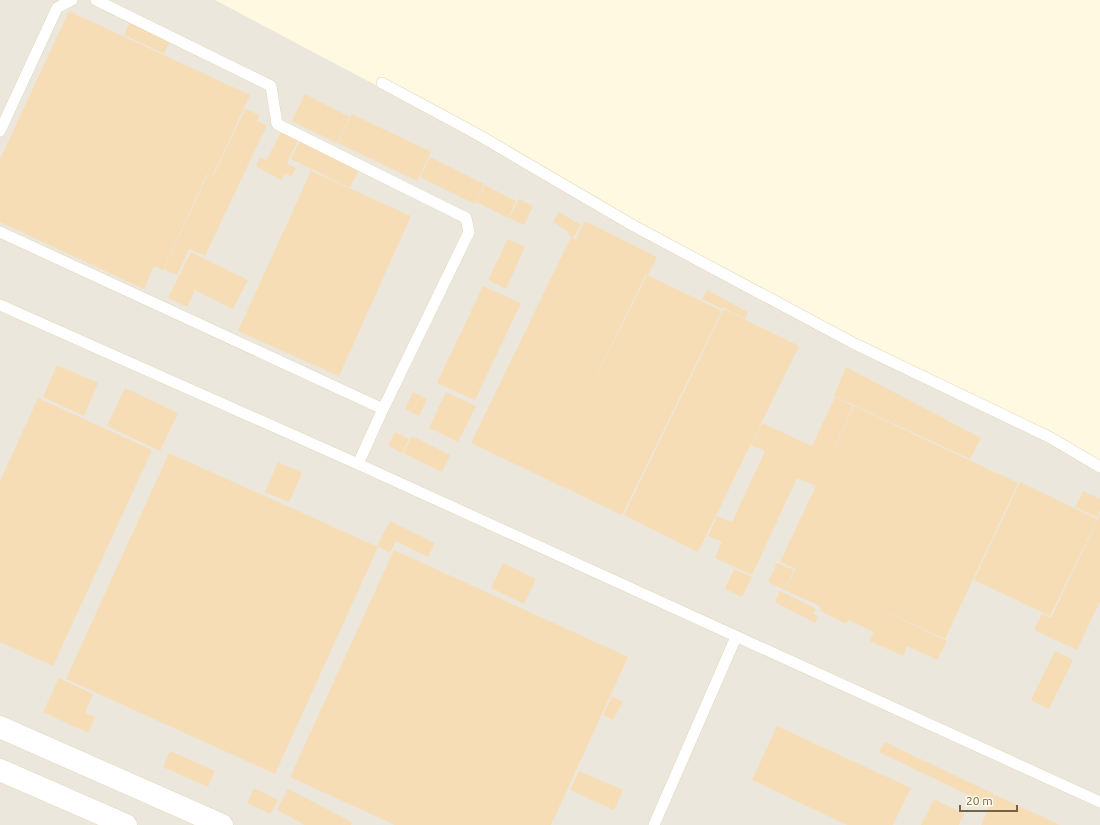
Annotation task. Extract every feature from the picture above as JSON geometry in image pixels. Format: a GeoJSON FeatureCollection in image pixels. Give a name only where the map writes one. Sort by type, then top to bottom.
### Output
{"type":"FeatureCollection","features":[{"type":"Feature","properties":{"kind":"street"},"geometry":{"type":"LineString","coordinates":[[0,727],[222,825]]}},
{"type":"Feature","properties":{"kind":"street"},"geometry":{"type":"LineString","coordinates":[[0,770],[126,825]]}},
{"type":"Feature","properties":{"kind":"lane"},"geometry":{"type":"LineString","coordinates":[[0,131],[57,8],[72,0]]}},
{"type":"Feature","properties":{"kind":"lane"},"geometry":{"type":"LineString","coordinates":[[96,0],[271,86],[277,124],[466,218],[469,232],[358,464]]}},
{"type":"Feature","properties":{"kind":"lane"},"geometry":{"type":"LineString","coordinates":[[382,83],[475,133],[641,230],[855,344],[1051,438],[1100,467]]}},
{"type":"Feature","properties":{"kind":"lane"},"geometry":{"type":"LineString","coordinates":[[0,232],[383,409]]}},
{"type":"Feature","properties":{"kind":"lane"},"geometry":{"type":"LineString","coordinates":[[0,305],[358,464],[1100,802]]}},
{"type":"Feature","properties":{"kind":"lane"},"geometry":{"type":"LineString","coordinates":[[654,825],[736,637]]}},
{"type":"Feature","properties":{"kind":"shaded area"},"geometry":{"type":"Polygon","coordinates":[[[0,0],[215,0],[1100,469],[1100,825],[0,825],[0,0]]]}},
{"type":"Feature","properties":{"kind":"building"},"geometry":{"type":"Polygon","coordinates":[[[69,11],[250,95],[212,177],[245,109],[260,115],[257,121],[267,125],[205,256],[189,249],[177,275],[164,269],[208,174],[163,270],[154,266],[144,289],[0,222],[0,159],[69,11]]]}},
{"type":"Feature","properties":{"kind":"building"},"geometry":{"type":"Polygon","coordinates":[[[130,22],[170,41],[164,54],[124,35],[130,22]]]}},
{"type":"Feature","properties":{"kind":"building"},"geometry":{"type":"Polygon","coordinates":[[[305,94],[350,117],[337,143],[292,121],[305,94]]]}},
{"type":"Feature","properties":{"kind":"building"},"geometry":{"type":"Polygon","coordinates":[[[352,114],[431,152],[417,181],[338,143],[352,114]]]}},
{"type":"Feature","properties":{"kind":"building"},"geometry":{"type":"Polygon","coordinates":[[[282,130],[299,138],[287,163],[296,168],[291,177],[285,173],[281,180],[256,166],[260,157],[266,161],[282,130]]]}},
{"type":"Feature","properties":{"kind":"building"},"geometry":{"type":"Polygon","coordinates":[[[301,138],[360,168],[350,188],[291,159],[301,138]]]}},
{"type":"Feature","properties":{"kind":"building"},"geometry":{"type":"Polygon","coordinates":[[[430,157],[484,184],[475,204],[420,177],[430,157]]]}},
{"type":"Feature","properties":{"kind":"building"},"geometry":{"type":"Polygon","coordinates":[[[311,171],[411,216],[339,376],[238,331],[311,171]]]}},
{"type":"Feature","properties":{"kind":"building"},"geometry":{"type":"Polygon","coordinates":[[[485,185],[516,201],[508,218],[476,202],[485,185]]]}},
{"type":"Feature","properties":{"kind":"building"},"geometry":{"type":"Polygon","coordinates":[[[519,199],[533,206],[524,225],[509,218],[519,199]]]}},
{"type":"Feature","properties":{"kind":"building"},"geometry":{"type":"Polygon","coordinates":[[[559,212],[581,225],[573,238],[568,234],[569,232],[553,222],[559,212]]]}},
{"type":"Feature","properties":{"kind":"building"},"geometry":{"type":"Polygon","coordinates":[[[585,221],[657,257],[648,275],[646,274],[579,411],[647,275],[722,311],[622,515],[471,443],[571,237],[640,271],[576,239],[585,221]]]}},
{"type":"Feature","properties":{"kind":"building"},"geometry":{"type":"Polygon","coordinates":[[[508,239],[525,247],[506,289],[488,280],[508,239]]]}},
{"type":"Feature","properties":{"kind":"building"},"geometry":{"type":"Polygon","coordinates":[[[191,252],[248,280],[233,309],[195,290],[187,307],[168,298],[191,252]]]}},
{"type":"Feature","properties":{"kind":"building"},"geometry":{"type":"Polygon","coordinates":[[[483,286],[521,303],[475,400],[437,383],[483,286]]]}},
{"type":"Feature","properties":{"kind":"building"},"geometry":{"type":"Polygon","coordinates":[[[707,290],[748,312],[745,319],[723,307],[722,309],[702,299],[707,290]]]}},
{"type":"Feature","properties":{"kind":"building"},"geometry":{"type":"Polygon","coordinates":[[[724,309],[799,346],[698,552],[624,515],[724,309]]]}},
{"type":"Feature","properties":{"kind":"building"},"geometry":{"type":"Polygon","coordinates":[[[57,365],[98,383],[84,416],[43,397],[57,365]]]}},
{"type":"Feature","properties":{"kind":"building"},"geometry":{"type":"Polygon","coordinates":[[[846,367],[981,438],[970,459],[834,396],[846,367]]]}},
{"type":"Feature","properties":{"kind":"building"},"geometry":{"type":"Polygon","coordinates":[[[125,388],[178,413],[160,451],[107,426],[125,388]]]}},
{"type":"Feature","properties":{"kind":"building"},"geometry":{"type":"Polygon","coordinates":[[[413,392],[427,399],[419,416],[405,409],[413,392]]]}},
{"type":"Feature","properties":{"kind":"building"},"geometry":{"type":"Polygon","coordinates":[[[446,392],[476,406],[458,442],[429,428],[446,392]]]}},
{"type":"Feature","properties":{"kind":"building"},"geometry":{"type":"Polygon","coordinates":[[[835,397],[853,406],[820,478],[854,406],[1018,483],[945,639],[828,585],[947,641],[937,660],[907,646],[903,656],[870,641],[874,632],[848,620],[846,624],[820,611],[821,608],[818,605],[785,590],[796,569],[780,562],[816,486],[797,478],[752,575],[715,558],[722,542],[708,536],[717,516],[732,522],[765,451],[751,445],[762,423],[812,446],[835,397]]]}},
{"type":"Feature","properties":{"kind":"building"},"geometry":{"type":"Polygon","coordinates":[[[38,398],[152,450],[53,666],[0,642],[0,481],[38,398]]]}},
{"type":"Feature","properties":{"kind":"building"},"geometry":{"type":"Polygon","coordinates":[[[395,432],[409,439],[402,453],[388,446],[395,432]]]}},
{"type":"Feature","properties":{"kind":"building"},"geometry":{"type":"Polygon","coordinates":[[[412,436],[450,455],[442,472],[403,453],[412,436]]]}},
{"type":"Feature","properties":{"kind":"building"},"geometry":{"type":"Polygon","coordinates":[[[169,453],[378,547],[275,774],[66,679],[169,453]]]}},
{"type":"Feature","properties":{"kind":"building"},"geometry":{"type":"Polygon","coordinates":[[[278,462],[302,473],[289,502],[265,492],[278,462]]]}},
{"type":"Feature","properties":{"kind":"building"},"geometry":{"type":"Polygon","coordinates":[[[1020,482],[1097,519],[1050,616],[974,580],[1020,482]]]}},
{"type":"Feature","properties":{"kind":"building"},"geometry":{"type":"Polygon","coordinates":[[[1083,491],[1100,499],[1100,510],[1097,517],[1075,507],[1083,491]]]}},
{"type":"Feature","properties":{"kind":"building"},"geometry":{"type":"Polygon","coordinates":[[[1100,514],[1100,601],[1077,650],[1034,630],[1042,614],[1051,618],[1100,514]]]}},
{"type":"Feature","properties":{"kind":"building"},"geometry":{"type":"Polygon","coordinates":[[[390,521],[435,543],[428,557],[396,541],[390,553],[377,546],[390,521]]]}},
{"type":"Feature","properties":{"kind":"building"},"geometry":{"type":"Polygon","coordinates":[[[394,550],[628,657],[551,825],[395,825],[290,777],[394,550]]]}},
{"type":"Feature","properties":{"kind":"building"},"geometry":{"type":"Polygon","coordinates":[[[503,563],[536,579],[524,604],[491,588],[503,563]]]}},
{"type":"Feature","properties":{"kind":"building"},"geometry":{"type":"Polygon","coordinates":[[[777,563],[794,570],[785,590],[768,582],[777,563]]]}},
{"type":"Feature","properties":{"kind":"building"},"geometry":{"type":"Polygon","coordinates":[[[734,569],[752,577],[742,597],[725,589],[734,569]]]}},
{"type":"Feature","properties":{"kind":"building"},"geometry":{"type":"Polygon","coordinates":[[[780,591],[816,609],[813,614],[818,616],[815,623],[775,602],[780,591]]]}},
{"type":"Feature","properties":{"kind":"building"},"geometry":{"type":"Polygon","coordinates":[[[1055,651],[1073,660],[1049,709],[1031,700],[1055,651]]]}},
{"type":"Feature","properties":{"kind":"building"},"geometry":{"type":"Polygon","coordinates":[[[59,678],[93,694],[85,713],[95,717],[88,733],[43,712],[59,678]]]}},
{"type":"Feature","properties":{"kind":"building"},"geometry":{"type":"Polygon","coordinates":[[[612,696],[623,702],[613,720],[603,715],[612,696]]]}},
{"type":"Feature","properties":{"kind":"building"},"geometry":{"type":"Polygon","coordinates":[[[777,726],[911,788],[893,825],[847,825],[752,780],[777,726]]]}},
{"type":"Feature","properties":{"kind":"building"},"geometry":{"type":"Polygon","coordinates":[[[885,742],[994,794],[989,805],[879,752],[885,742]]]}},
{"type":"Feature","properties":{"kind":"building"},"geometry":{"type":"Polygon","coordinates":[[[170,751],[215,771],[208,787],[163,767],[170,751]]]}},
{"type":"Feature","properties":{"kind":"building"},"geometry":{"type":"Polygon","coordinates":[[[579,771],[623,790],[614,810],[570,790],[579,771]]]}},
{"type":"Feature","properties":{"kind":"building"},"geometry":{"type":"Polygon","coordinates":[[[254,788],[278,800],[270,814],[247,803],[254,788]]]}},
{"type":"Feature","properties":{"kind":"building"},"geometry":{"type":"Polygon","coordinates":[[[288,789],[352,822],[351,825],[305,825],[277,810],[288,789]]]}},
{"type":"Feature","properties":{"kind":"building"},"geometry":{"type":"Polygon","coordinates":[[[995,795],[1060,825],[981,825],[995,795]]]}},
{"type":"Feature","properties":{"kind":"building"},"geometry":{"type":"Polygon","coordinates":[[[934,799],[964,814],[959,825],[921,825],[934,799]]]}}]}
